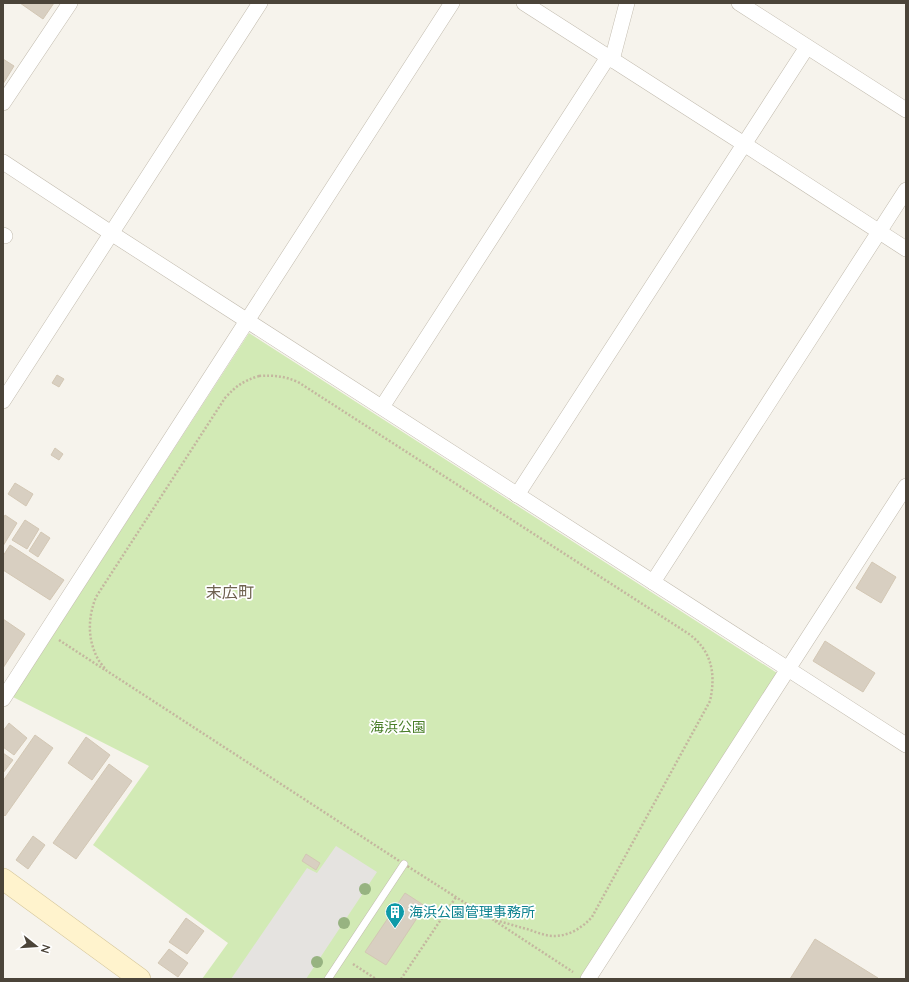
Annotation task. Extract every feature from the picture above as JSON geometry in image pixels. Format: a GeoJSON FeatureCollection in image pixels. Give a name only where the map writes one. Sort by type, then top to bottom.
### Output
{"type":"FeatureCollection","features":[{"type":"Feature","properties":{"kind":"street"},"geometry":{"type":"LineString","coordinates":[[3,103],[70,3]]}},
{"type":"Feature","properties":{"kind":"street"},"geometry":{"type":"LineString","coordinates":[[4,398],[260,3]]}},
{"type":"Feature","properties":{"kind":"street"},"geometry":{"type":"LineString","coordinates":[[3,699],[452,3]]}},
{"type":"Feature","properties":{"kind":"street"},"geometry":{"type":"LineString","coordinates":[[524,3],[906,249]]}},
{"type":"Feature","properties":{"kind":"street"},"geometry":{"type":"LineString","coordinates":[[382,407],[610,58],[627,3]]}},
{"type":"Feature","properties":{"kind":"street"},"geometry":{"type":"LineString","coordinates":[[739,3],[906,110]]}},
{"type":"Feature","properties":{"kind":"street"},"geometry":{"type":"LineString","coordinates":[[517,495],[807,47]]}},
{"type":"Feature","properties":{"kind":"street"},"geometry":{"type":"LineString","coordinates":[[3,162],[906,745]]}},
{"type":"Feature","properties":{"kind":"street"},"geometry":{"type":"LineString","coordinates":[[653,582],[906,190]]}},
{"type":"Feature","properties":{"kind":"street"},"geometry":{"type":"LineString","coordinates":[[582,977],[788,669],[906,486]]}},
{"type":"Feature","properties":{"kind":"street"},"geometry":{"type":"LineString","coordinates":[[3,879],[140,979]]}},
{"type":"Feature","properties":{"kind":"lane"},"geometry":{"type":"LineString","coordinates":[[328,979],[404,864]]}},
{"type":"Feature","properties":{"kind":"path"},"geometry":{"type":"LineString","coordinates":[[107,671],[98,659],[93,647],[89,626],[92,607],[96,597],[224,398],[241,383],[259,376],[279,376],[289,378],[311,390],[689,634],[704,648],[709,658],[713,679],[713,690],[710,701],[592,917],[577,930],[554,936],[544,935],[492,919]]}},
{"type":"Feature","properties":{"kind":"path"},"geometry":{"type":"LineString","coordinates":[[47,632],[404,864],[582,977]]}},
{"type":"Feature","properties":{"kind":"path"},"geometry":{"type":"LineString","coordinates":[[401,979],[456,897]]}},
{"type":"Feature","properties":{"kind":"path"},"geometry":{"type":"LineString","coordinates":[[343,957],[376,979]]}},
{"type":"Feature","properties":{"kind":"green space","name":"海浜公園"},"geometry":{"type":"Polygon","coordinates":[[[249,333],[777,673],[580,979],[202,979],[228,943],[93,845],[149,766],[13,697],[249,333]]]}},
{"type":"Feature","properties":{"kind":"shaded area"},"geometry":{"type":"Polygon","coordinates":[[[336,846],[377,872],[306,979],[231,979],[307,868],[317,873],[336,846]]]}},
{"type":"Feature","properties":{"kind":"building"},"geometry":{"type":"Polygon","coordinates":[[[20,3],[54,3],[43,19],[20,3]]]}},
{"type":"Feature","properties":{"kind":"building"},"geometry":{"type":"Polygon","coordinates":[[[3,59],[14,66],[3,84],[3,59]]]}},
{"type":"Feature","properties":{"kind":"building"},"geometry":{"type":"Polygon","coordinates":[[[57,375],[64,379],[59,387],[52,383],[57,375]]]}},
{"type":"Feature","properties":{"kind":"building"},"geometry":{"type":"Polygon","coordinates":[[[55,448],[63,454],[59,460],[51,455],[55,448]]]}},
{"type":"Feature","properties":{"kind":"building"},"geometry":{"type":"Polygon","coordinates":[[[15,483],[33,494],[26,506],[8,494],[15,483]]]}},
{"type":"Feature","properties":{"kind":"building"},"geometry":{"type":"Polygon","coordinates":[[[5,515],[17,523],[3,546],[3,519],[5,515]]]}},
{"type":"Feature","properties":{"kind":"building"},"geometry":{"type":"Polygon","coordinates":[[[25,520],[39,529],[27,549],[12,540],[25,520]]]}},
{"type":"Feature","properties":{"kind":"building"},"geometry":{"type":"Polygon","coordinates":[[[41,532],[50,538],[38,557],[29,551],[41,532]]]}},
{"type":"Feature","properties":{"kind":"building"},"geometry":{"type":"Polygon","coordinates":[[[10,545],[64,580],[50,600],[3,570],[3,556],[10,545]]]}},
{"type":"Feature","properties":{"kind":"building"},"geometry":{"type":"Polygon","coordinates":[[[872,562],[896,577],[881,603],[856,588],[872,562]]]}},
{"type":"Feature","properties":{"kind":"building"},"geometry":{"type":"Polygon","coordinates":[[[3,619],[25,634],[3,668],[3,619]]]}},
{"type":"Feature","properties":{"kind":"building"},"geometry":{"type":"Polygon","coordinates":[[[825,641],[875,673],[863,692],[813,661],[825,641]]]}},
{"type":"Feature","properties":{"kind":"building"},"geometry":{"type":"Polygon","coordinates":[[[9,723],[27,738],[14,755],[3,747],[3,731],[9,723]]]}},
{"type":"Feature","properties":{"kind":"building"},"geometry":{"type":"Polygon","coordinates":[[[35,735],[53,748],[5,816],[3,814],[3,781],[35,735]]]}},
{"type":"Feature","properties":{"kind":"building"},"geometry":{"type":"Polygon","coordinates":[[[86,737],[110,755],[92,780],[68,763],[86,737]]]}},
{"type":"Feature","properties":{"kind":"building"},"geometry":{"type":"Polygon","coordinates":[[[3,753],[13,760],[3,773],[3,753]]]}},
{"type":"Feature","properties":{"kind":"building"},"geometry":{"type":"Polygon","coordinates":[[[109,764],[132,781],[76,859],[53,843],[109,764]]]}},
{"type":"Feature","properties":{"kind":"building"},"geometry":{"type":"Polygon","coordinates":[[[33,836],[45,845],[28,869],[16,860],[33,836]]]}},
{"type":"Feature","properties":{"kind":"building"},"geometry":{"type":"Polygon","coordinates":[[[306,854],[320,863],[316,870],[302,861],[306,854]]]}},
{"type":"Feature","properties":{"kind":"building","name":"海浜公園管理事務所"},"geometry":{"type":"Polygon","coordinates":[[[405,893],[425,906],[386,965],[365,952],[405,893]]]}},
{"type":"Feature","properties":{"kind":"building"},"geometry":{"type":"Polygon","coordinates":[[[186,918],[204,931],[187,954],[169,942],[186,918]]]}},
{"type":"Feature","properties":{"kind":"building"},"geometry":{"type":"Polygon","coordinates":[[[815,939],[878,978],[790,979],[815,939]]]}},
{"type":"Feature","properties":{"kind":"building"},"geometry":{"type":"Polygon","coordinates":[[[169,949],[188,963],[178,977],[158,963],[169,949]]]}},
{"type":"Feature","properties":{"kind":"place","name":"海浜公園管理事務所"},"geometry":{"type":"Point","coordinates":[395,929]}},
{"type":"Feature","properties":{"kind":"district","name":"末広町"},"geometry":{"type":"Point","coordinates":[230,592]}}]}
